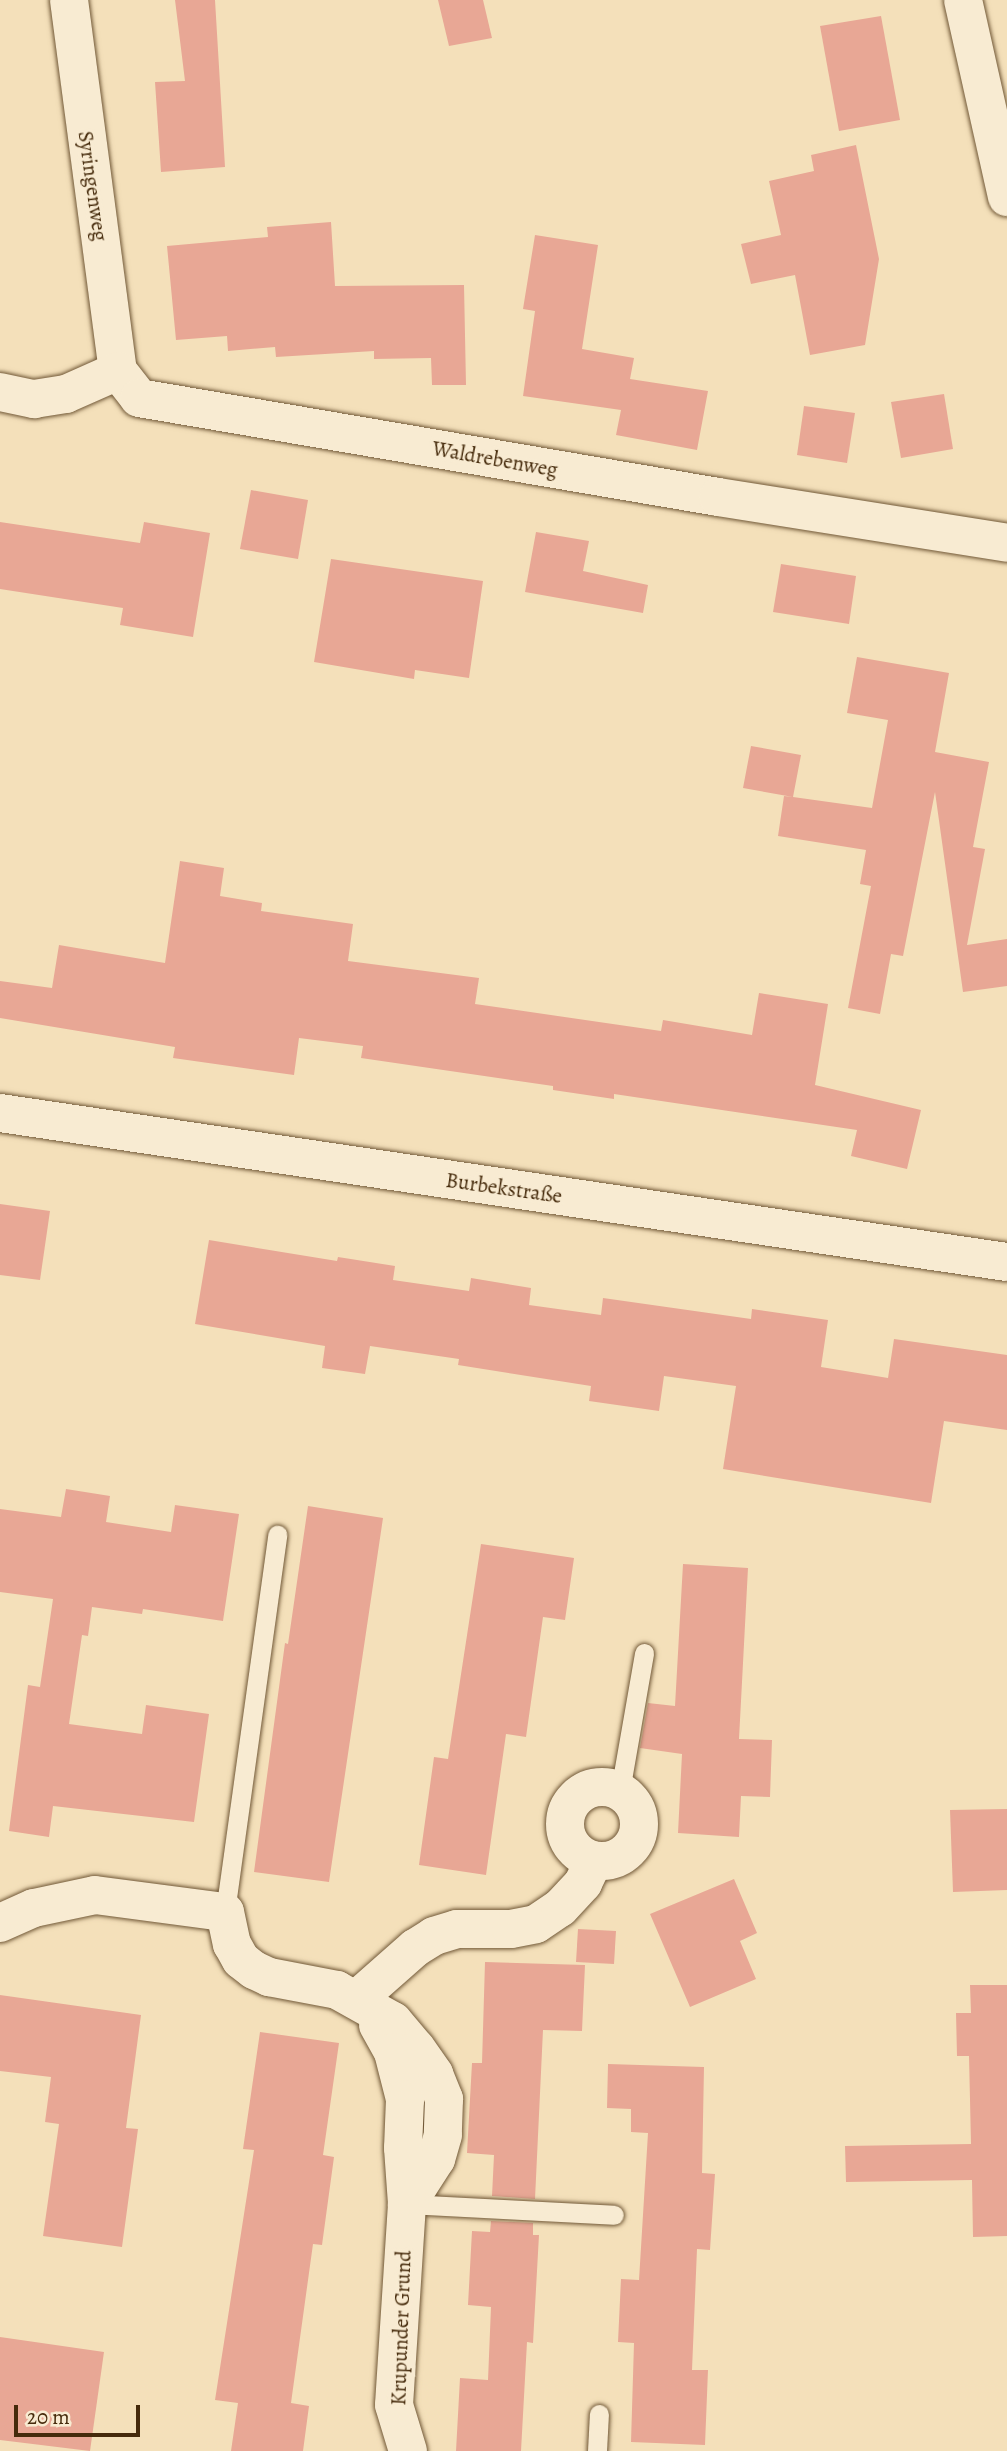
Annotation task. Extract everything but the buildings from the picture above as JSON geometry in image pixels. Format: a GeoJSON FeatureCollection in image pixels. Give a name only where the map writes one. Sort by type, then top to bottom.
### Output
{"type":"FeatureCollection","features":[{"type":"Feature","properties":{"kind":"street","name":"Syringenweg"},"geometry":{"type":"LineString","coordinates":[[69,0],[118,371]]}},
{"type":"Feature","properties":{"kind":"street"},"geometry":{"type":"LineString","coordinates":[[962,0],[1002,142],[1007,197]]}},
{"type":"Feature","properties":{"kind":"street"},"geometry":{"type":"LineString","coordinates":[[0,392],[34,399],[66,394],[118,371]]}},
{"type":"Feature","properties":{"kind":"street","name":"Waldrebenweg"},"geometry":{"type":"LineString","coordinates":[[118,371],[139,398],[1007,543]]}},
{"type":"Feature","properties":{"kind":"street","name":"Burbekstraße"},"geometry":{"type":"LineString","coordinates":[[0,1113],[1007,1262]]}},
{"type":"Feature","properties":{"kind":"street"},"geometry":{"type":"LineString","coordinates":[[611,1787],[620,1791],[638,1812],[635,1842],[614,1859],[594,1860],[577,1851],[567,1834],[566,1815],[575,1798],[591,1788],[611,1787]]}},
{"type":"Feature","properties":{"kind":"street"},"geometry":{"type":"LineString","coordinates":[[356,2000],[415,1948],[435,1936],[457,1928],[512,1929],[536,1924],[568,1900],[583,1883],[594,1860]]}},
{"type":"Feature","properties":{"kind":"street"},"geometry":{"type":"LineString","coordinates":[[0,1923],[34,1908],[95,1895],[225,1912]]}},
{"type":"Feature","properties":{"kind":"street","name":"Krupunder Grund"},"geometry":{"type":"LineString","coordinates":[[225,1912],[232,1944],[241,1960],[254,1970],[269,1977],[337,1990],[393,2021],[416,2048],[433,2074],[444,2099],[443,2135],[436,2159],[407,2204],[394,2405],[408,2451]]}},
{"type":"Feature","properties":{"kind":"lane"},"geometry":{"type":"LineString","coordinates":[[225,1912],[277,1535]]}},
{"type":"Feature","properties":{"kind":"lane"},"geometry":{"type":"LineString","coordinates":[[620,1791],[645,1653]]}},
{"type":"Feature","properties":{"kind":"lane"},"geometry":{"type":"LineString","coordinates":[[407,2204],[614,2215]]}},
{"type":"Feature","properties":{"kind":"lane"},"geometry":{"type":"LineString","coordinates":[[597,2451],[599,2414]]}}]}
